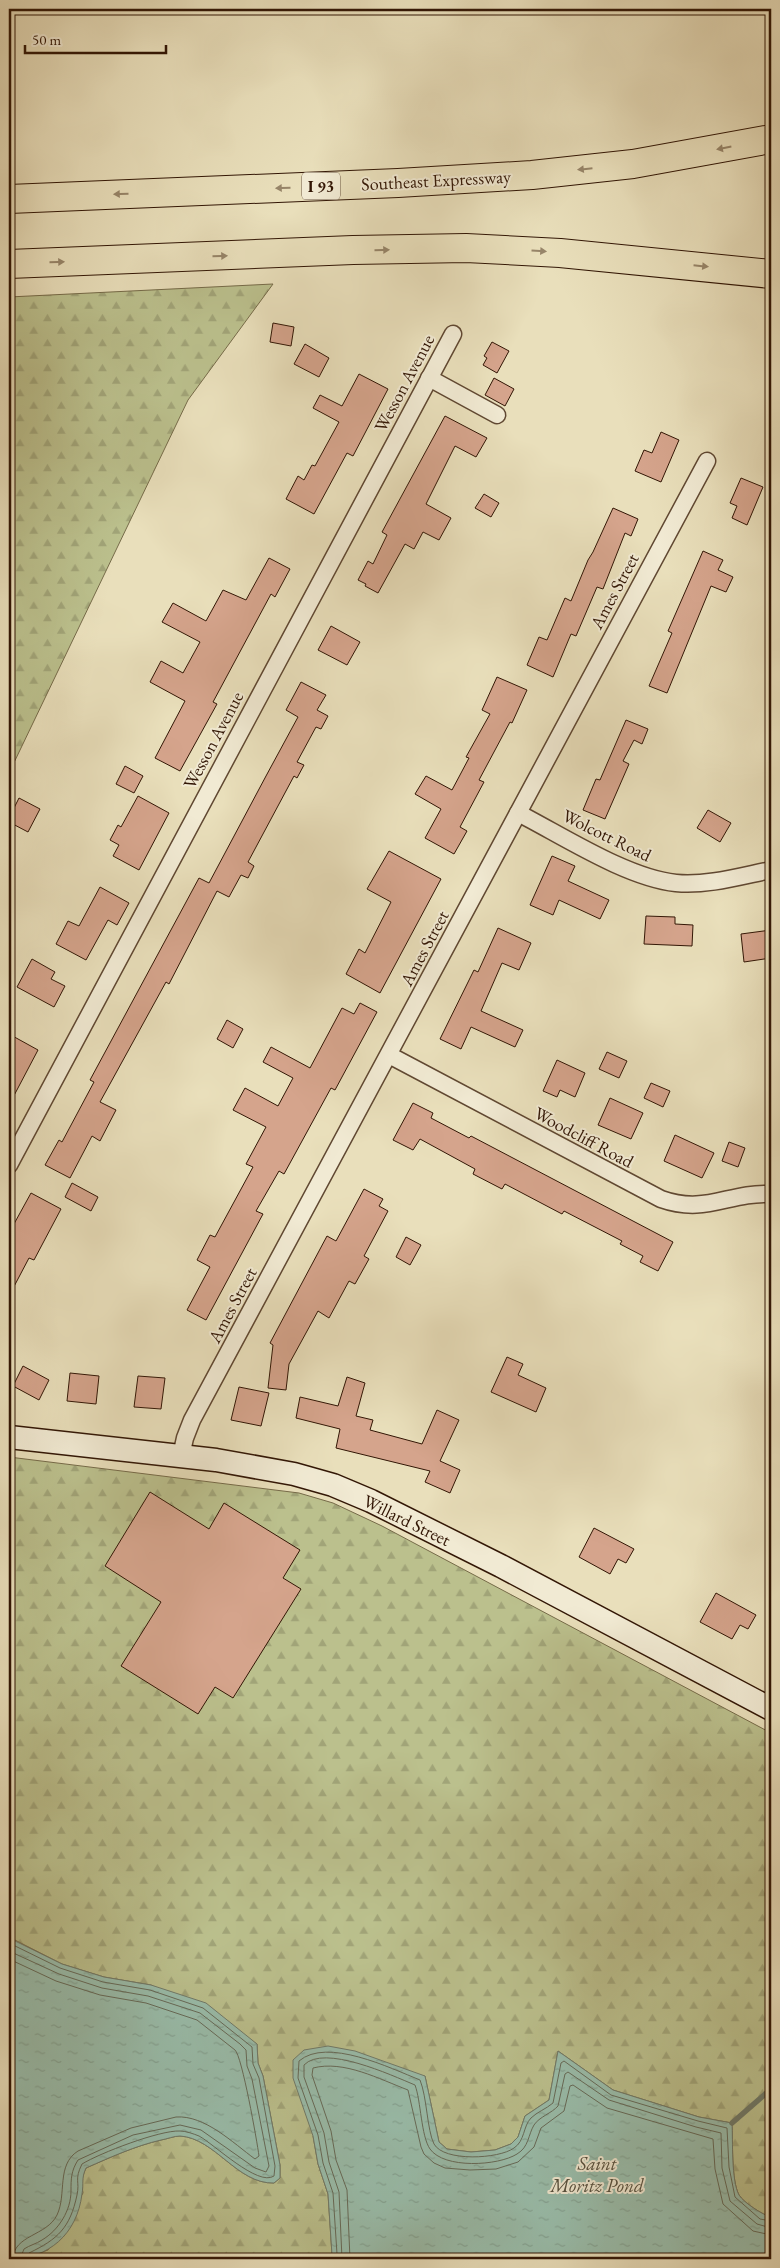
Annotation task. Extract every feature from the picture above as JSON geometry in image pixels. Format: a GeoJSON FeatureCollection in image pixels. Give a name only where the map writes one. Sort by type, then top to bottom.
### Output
{"type":"FeatureCollection","features":[{"type":"Feature","properties":{"kind":"highway","name":"Southeast Expressway"},"geometry":{"type":"LineString","coordinates":[[9,199],[415,182],[532,175],[642,162],[771,138]]}},
{"type":"Feature","properties":{"kind":"highway"},"geometry":{"type":"LineString","coordinates":[[9,264],[446,248],[560,253],[771,274]]}},
{"type":"Feature","properties":{"kind":"main road","name":"Willard Street"},"geometry":{"type":"LineString","coordinates":[[9,1437],[181,1456],[294,1474],[352,1492],[501,1566],[771,1709]]}},
{"type":"Feature","properties":{"kind":"street","name":"Wesson Avenue"},"geometry":{"type":"LineString","coordinates":[[9,1165],[453,334]]}},
{"type":"Feature","properties":{"kind":"street"},"geometry":{"type":"LineString","coordinates":[[429,378],[497,415]]}},
{"type":"Feature","properties":{"kind":"street","name":"Ames Street"},"geometry":{"type":"LineString","coordinates":[[181,1456],[192,1420],[707,461]]}},
{"type":"Feature","properties":{"kind":"street","name":"Wolcott Road"},"geometry":{"type":"LineString","coordinates":[[518,813],[625,868],[650,878],[677,883],[699,883],[771,870]]}},
{"type":"Feature","properties":{"kind":"street","name":"Woodcliff Road"},"geometry":{"type":"LineString","coordinates":[[389,1055],[661,1199],[692,1206],[743,1196],[771,1194]]}},
{"type":"Feature","properties":{"kind":"green space"},"geometry":{"type":"Polygon","coordinates":[[[273,284],[188,400],[9,773],[9,297],[273,284]]]}},
{"type":"Feature","properties":{"kind":"green space"},"geometry":{"type":"Polygon","coordinates":[[[9,1457],[299,1493],[333,1503],[382,1526],[771,1733],[771,2217],[745,2202],[736,2188],[732,2123],[699,2117],[613,2090],[558,2051],[549,2100],[525,2116],[518,2137],[511,2144],[495,2150],[471,2152],[447,2149],[439,2142],[425,2076],[313,2136],[318,2164],[328,2194],[332,2255],[329,2259],[24,2259],[48,2250],[83,2193],[81,2180],[86,2168],[151,2142],[175,2136],[193,2139],[204,2144],[237,2169],[261,2181],[274,2183],[280,2178],[280,2165],[263,2076],[258,2063],[257,2044],[151,1985],[104,1977],[62,1964],[9,1937],[9,1457]]]}},
{"type":"Feature","properties":{"kind":"water"},"geometry":{"type":"Polygon","coordinates":[[[9,1938],[62,1964],[104,1977],[151,1985],[206,2003],[257,2044],[258,2063],[263,2076],[280,2165],[280,2178],[274,2183],[261,2181],[249,2176],[204,2144],[193,2139],[178,2136],[151,2142],[86,2168],[79,2208],[74,2221],[59,2242],[37,2254],[9,2259],[9,1938]]]}},
{"type":"Feature","properties":{"kind":"water","name":"Saint Moritz Pond"},"geometry":{"type":"Polygon","coordinates":[[[328,2046],[355,2051],[425,2076],[439,2142],[447,2149],[471,2152],[495,2150],[511,2144],[518,2137],[525,2116],[549,2100],[558,2051],[613,2090],[699,2117],[732,2123],[736,2188],[745,2202],[771,2217],[771,2259],[329,2259],[332,2255],[328,2194],[318,2164],[313,2136],[293,2078],[293,2060],[304,2050],[328,2046]]]}},
{"type":"Feature","properties":{"kind":"building"},"geometry":{"type":"Polygon","coordinates":[[[273,323],[294,327],[291,346],[270,342],[273,323]]]}},
{"type":"Feature","properties":{"kind":"building"},"geometry":{"type":"Polygon","coordinates":[[[492,342],[509,351],[497,373],[483,365],[487,358],[484,356],[492,342]]]}},
{"type":"Feature","properties":{"kind":"building"},"geometry":{"type":"Polygon","coordinates":[[[305,344],[329,358],[319,377],[294,364],[305,344]]]}},
{"type":"Feature","properties":{"kind":"building"},"geometry":{"type":"Polygon","coordinates":[[[359,374],[388,389],[353,456],[347,453],[314,514],[286,499],[298,476],[304,480],[312,465],[315,466],[339,422],[313,408],[320,395],[342,406],[359,374]]]}},
{"type":"Feature","properties":{"kind":"building"},"geometry":{"type":"Polygon","coordinates":[[[494,378],[514,389],[505,406],[485,395],[494,378]]]}},
{"type":"Feature","properties":{"kind":"building"},"geometry":{"type":"Polygon","coordinates":[[[445,416],[487,438],[476,457],[455,446],[426,504],[451,518],[439,540],[423,532],[414,549],[405,544],[378,593],[358,580],[368,561],[373,564],[387,535],[382,532],[445,416]]]}},
{"type":"Feature","properties":{"kind":"building"},"geometry":{"type":"Polygon","coordinates":[[[661,432],[679,440],[661,482],[635,471],[644,450],[652,453],[661,432]]]}},
{"type":"Feature","properties":{"kind":"building"},"geometry":{"type":"Polygon","coordinates":[[[741,478],[763,487],[747,525],[732,518],[737,506],[730,503],[741,478]]]}},
{"type":"Feature","properties":{"kind":"building"},"geometry":{"type":"Polygon","coordinates":[[[484,494],[499,503],[491,517],[475,508],[484,494]]]}},
{"type":"Feature","properties":{"kind":"building"},"geometry":{"type":"Polygon","coordinates":[[[613,508],[638,519],[631,536],[625,533],[603,589],[597,587],[576,636],[571,634],[553,677],[527,665],[539,637],[547,640],[565,598],[571,601],[613,508]]]}},
{"type":"Feature","properties":{"kind":"building"},"geometry":{"type":"Polygon","coordinates":[[[703,551],[723,560],[718,570],[733,577],[726,592],[711,586],[667,693],[649,686],[672,633],[668,631],[703,551]]]}},
{"type":"Feature","properties":{"kind":"building"},"geometry":{"type":"Polygon","coordinates":[[[269,558],[290,569],[275,597],[271,594],[213,702],[217,704],[180,771],[155,758],[185,701],[150,682],[161,661],[183,673],[200,642],[162,622],[173,603],[206,621],[223,590],[246,600],[269,558]]]}},
{"type":"Feature","properties":{"kind":"building"},"geometry":{"type":"Polygon","coordinates":[[[331,626],[360,642],[347,665],[318,650],[331,626]]]}},
{"type":"Feature","properties":{"kind":"building"},"geometry":{"type":"Polygon","coordinates":[[[497,677],[527,690],[512,723],[510,722],[479,780],[484,782],[460,827],[467,831],[454,854],[425,838],[441,809],[415,794],[426,776],[452,790],[469,758],[466,757],[490,714],[482,710],[497,677]]]}},
{"type":"Feature","properties":{"kind":"building"},"geometry":{"type":"Polygon","coordinates":[[[301,682],[326,695],[317,710],[328,716],[321,729],[316,727],[297,762],[304,765],[297,778],[294,776],[248,862],[254,866],[248,878],[241,875],[229,897],[217,891],[169,984],[166,982],[100,1102],[116,1110],[100,1141],[92,1136],[70,1178],[45,1165],[59,1140],[62,1142],[94,1082],[90,1080],[199,878],[209,883],[298,717],[286,710],[301,682]]]}},
{"type":"Feature","properties":{"kind":"building"},"geometry":{"type":"Polygon","coordinates":[[[626,720],[648,729],[642,744],[634,740],[623,761],[629,764],[605,819],[583,810],[596,779],[600,780],[626,720]]]}},
{"type":"Feature","properties":{"kind":"building"},"geometry":{"type":"Polygon","coordinates":[[[125,766],[143,776],[134,793],[116,784],[125,766]]]}},
{"type":"Feature","properties":{"kind":"building"},"geometry":{"type":"Polygon","coordinates":[[[138,796],[169,813],[139,870],[113,856],[119,845],[110,840],[118,825],[121,827],[138,796]]]}},
{"type":"Feature","properties":{"kind":"building"},"geometry":{"type":"Polygon","coordinates":[[[19,798],[40,809],[28,832],[9,822],[9,818],[19,798]]]}},
{"type":"Feature","properties":{"kind":"building"},"geometry":{"type":"Polygon","coordinates":[[[708,810],[731,823],[720,842],[697,828],[708,810]]]}},
{"type":"Feature","properties":{"kind":"building"},"geometry":{"type":"Polygon","coordinates":[[[389,851],[441,879],[380,993],[346,974],[359,949],[365,953],[391,902],[367,889],[389,851]]]}},
{"type":"Feature","properties":{"kind":"building"},"geometry":{"type":"Polygon","coordinates":[[[552,856],[575,866],[568,881],[609,900],[600,919],[559,900],[553,915],[530,905],[552,856]]]}},
{"type":"Feature","properties":{"kind":"building"},"geometry":{"type":"Polygon","coordinates":[[[100,887],[129,903],[117,925],[108,920],[86,960],[56,944],[68,921],[79,926],[100,887]]]}},
{"type":"Feature","properties":{"kind":"building"},"geometry":{"type":"Polygon","coordinates":[[[646,916],[675,917],[675,924],[693,925],[692,946],[644,944],[646,916]]]}},
{"type":"Feature","properties":{"kind":"building"},"geometry":{"type":"Polygon","coordinates":[[[498,928],[531,943],[519,970],[502,963],[481,1011],[523,1030],[515,1047],[471,1027],[461,1049],[440,1039],[474,970],[478,972],[498,928]]]}},
{"type":"Feature","properties":{"kind":"building"},"geometry":{"type":"Polygon","coordinates":[[[771,930],[771,958],[744,962],[741,934],[771,930]]]}},
{"type":"Feature","properties":{"kind":"building"},"geometry":{"type":"Polygon","coordinates":[[[32,959],[55,972],[51,979],[65,986],[54,1007],[17,987],[32,959]]]}},
{"type":"Feature","properties":{"kind":"building"},"geometry":{"type":"Polygon","coordinates":[[[360,1003],[377,1012],[335,1090],[331,1088],[284,1174],[279,1171],[256,1211],[263,1214],[206,1320],[187,1310],[210,1267],[197,1260],[210,1235],[215,1237],[253,1167],[246,1164],[266,1127],[233,1110],[245,1088],[278,1106],[293,1078],[263,1062],[271,1047],[310,1068],[342,1008],[354,1014],[360,1003]]]}},
{"type":"Feature","properties":{"kind":"building"},"geometry":{"type":"Polygon","coordinates":[[[227,1020],[243,1029],[233,1048],[217,1039],[227,1020]]]}},
{"type":"Feature","properties":{"kind":"building"},"geometry":{"type":"Polygon","coordinates":[[[9,1034],[38,1050],[9,1105],[9,1034]]]}},
{"type":"Feature","properties":{"kind":"building"},"geometry":{"type":"Polygon","coordinates":[[[607,1052],[627,1061],[619,1078],[599,1069],[607,1052]]]}},
{"type":"Feature","properties":{"kind":"building"},"geometry":{"type":"Polygon","coordinates":[[[557,1060],[585,1073],[575,1097],[560,1090],[557,1097],[543,1091],[557,1060]]]}},
{"type":"Feature","properties":{"kind":"building"},"geometry":{"type":"Polygon","coordinates":[[[651,1083],[670,1091],[663,1107],[644,1098],[651,1083]]]}},
{"type":"Feature","properties":{"kind":"building"},"geometry":{"type":"Polygon","coordinates":[[[610,1098],[643,1113],[631,1139],[598,1125],[610,1098]]]}},
{"type":"Feature","properties":{"kind":"building"},"geometry":{"type":"Polygon","coordinates":[[[413,1103],[433,1113],[431,1118],[469,1138],[471,1136],[673,1242],[658,1271],[640,1262],[643,1256],[620,1244],[622,1241],[564,1211],[562,1214],[505,1184],[502,1189],[473,1174],[475,1169],[420,1139],[413,1150],[393,1140],[413,1103]]]}},
{"type":"Feature","properties":{"kind":"building"},"geometry":{"type":"Polygon","coordinates":[[[675,1135],[714,1153],[702,1178],[664,1161],[675,1135]]]}},
{"type":"Feature","properties":{"kind":"building"},"geometry":{"type":"Polygon","coordinates":[[[729,1142],[745,1148],[738,1167],[722,1161],[729,1142]]]}},
{"type":"Feature","properties":{"kind":"building"},"geometry":{"type":"Polygon","coordinates":[[[72,1183],[98,1197],[91,1211],[65,1197],[72,1183]]]}},
{"type":"Feature","properties":{"kind":"building"},"geometry":{"type":"Polygon","coordinates":[[[364,1189],[383,1199],[379,1206],[388,1211],[364,1256],[369,1259],[355,1284],[349,1281],[329,1318],[318,1311],[289,1364],[286,1390],[268,1388],[273,1345],[270,1343],[327,1236],[336,1241],[364,1189]]]}},
{"type":"Feature","properties":{"kind":"building"},"geometry":{"type":"Polygon","coordinates":[[[31,1193],[61,1209],[34,1260],[29,1258],[9,1296],[9,1233],[31,1193]]]}},
{"type":"Feature","properties":{"kind":"building"},"geometry":{"type":"Polygon","coordinates":[[[406,1237],[421,1245],[410,1265],[396,1257],[406,1237]]]}},
{"type":"Feature","properties":{"kind":"building"},"geometry":{"type":"Polygon","coordinates":[[[507,1357],[523,1364],[518,1375],[546,1388],[536,1412],[491,1392],[507,1357]]]}},
{"type":"Feature","properties":{"kind":"building"},"geometry":{"type":"Polygon","coordinates":[[[23,1366],[49,1380],[39,1400],[13,1386],[23,1366]]]}},
{"type":"Feature","properties":{"kind":"building"},"geometry":{"type":"Polygon","coordinates":[[[70,1373],[99,1376],[96,1404],[67,1401],[70,1373]]]}},
{"type":"Feature","properties":{"kind":"building"},"geometry":{"type":"Polygon","coordinates":[[[138,1376],[165,1378],[161,1409],[134,1407],[138,1376]]]}},
{"type":"Feature","properties":{"kind":"building"},"geometry":{"type":"Polygon","coordinates":[[[347,1377],[365,1383],[356,1416],[373,1420],[370,1430],[422,1444],[437,1410],[459,1420],[440,1461],[460,1470],[450,1493],[425,1482],[430,1471],[336,1448],[340,1429],[296,1418],[300,1397],[338,1406],[347,1377]]]}},
{"type":"Feature","properties":{"kind":"building"},"geometry":{"type":"Polygon","coordinates":[[[239,1387],[269,1393],[261,1426],[231,1420],[239,1387]]]}},
{"type":"Feature","properties":{"kind":"building"},"geometry":{"type":"Polygon","coordinates":[[[150,1492],[209,1529],[224,1503],[300,1550],[283,1578],[301,1589],[233,1698],[215,1687],[198,1714],[121,1666],[161,1602],[105,1566],[150,1492]]]}},
{"type":"Feature","properties":{"kind":"building"},"geometry":{"type":"Polygon","coordinates":[[[594,1528],[634,1549],[626,1563],[618,1559],[610,1574],[579,1557],[594,1528]]]}},
{"type":"Feature","properties":{"kind":"building"},"geometry":{"type":"Polygon","coordinates":[[[716,1593],[756,1615],[748,1629],[740,1625],[732,1639],[700,1622],[716,1593]]]}},
{"type":"Feature","properties":{"kind":"waterway"},"geometry":{"type":"LineString","coordinates":[[732,2123],[771,2089]]}}]}
